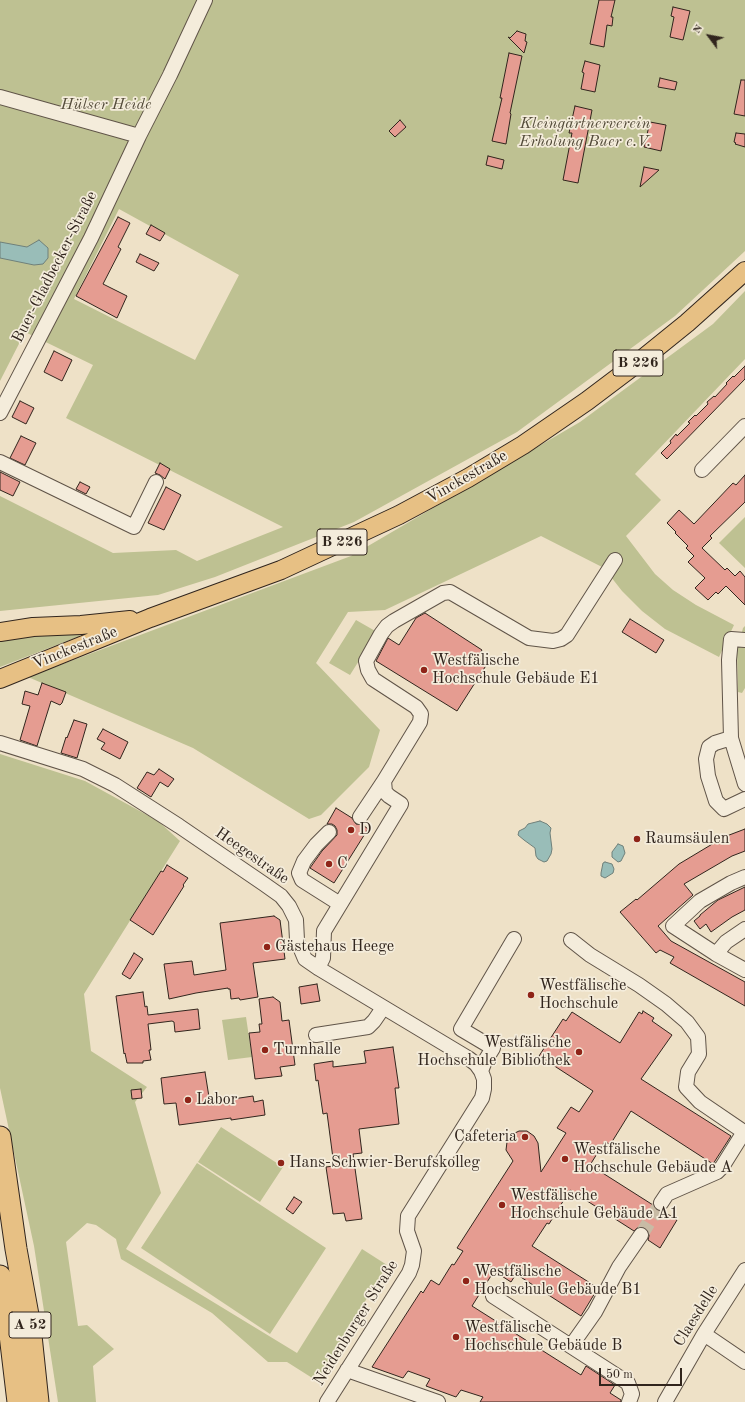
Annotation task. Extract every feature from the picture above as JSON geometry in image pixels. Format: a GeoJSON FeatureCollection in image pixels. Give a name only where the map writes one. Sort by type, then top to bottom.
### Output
{"type":"FeatureCollection","features":[{"type":"Feature","properties":{"kind":"highway"},"geometry":{"type":"LineString","coordinates":[[0,1137],[16,1249]]}},
{"type":"Feature","properties":{"kind":"highway","name":"A 52"},"geometry":{"type":"LineString","coordinates":[[0,1184],[16,1249],[30,1326],[38,1402]]}},
{"type":"Feature","properties":{"kind":"highway","name":"A 52"},"geometry":{"type":"LineString","coordinates":[[0,1276],[8,1318],[18,1402]]}},
{"type":"Feature","properties":{"kind":"main road","name":"Vinckestraße"},"geometry":{"type":"LineString","coordinates":[[0,679],[150,618],[281,570],[399,515],[468,478],[523,444],[587,401],[622,375],[687,323],[745,271]]}},
{"type":"Feature","properties":{"kind":"main road","name":"Vinckestraße"},"geometry":{"type":"LineString","coordinates":[[0,632],[33,627],[81,625],[150,618]]}},
{"type":"Feature","properties":{"kind":"street","name":"Buer-Gladbecker-Straße"},"geometry":{"type":"LineString","coordinates":[[0,413],[91,238],[205,0]]}},
{"type":"Feature","properties":{"kind":"street"},"geometry":{"type":"LineString","coordinates":[[0,97],[139,136]]}},
{"type":"Feature","properties":{"kind":"street"},"geometry":{"type":"LineString","coordinates":[[702,470],[745,426]]}},
{"type":"Feature","properties":{"kind":"street"},"geometry":{"type":"LineString","coordinates":[[0,462],[134,527],[156,482]]}},
{"type":"Feature","properties":{"kind":"street"},"geometry":{"type":"LineString","coordinates":[[360,817],[420,722],[420,714],[416,706],[373,679],[368,670],[366,661],[368,654],[387,626],[443,593],[450,592],[529,638],[553,641],[567,635],[615,560]]}},
{"type":"Feature","properties":{"kind":"street"},"geometry":{"type":"LineString","coordinates":[[745,640],[731,639],[729,660],[731,738],[745,784]]}},
{"type":"Feature","properties":{"kind":"street"},"geometry":{"type":"LineString","coordinates":[[731,738],[715,743],[709,748],[706,759],[708,776],[716,801],[724,809],[745,799]]}},
{"type":"Feature","properties":{"kind":"street","name":"Heegestraße"},"geometry":{"type":"LineString","coordinates":[[0,743],[83,769],[115,785],[179,826],[281,896],[289,906],[296,920],[297,940],[305,959],[383,1008],[468,1058],[481,1070]]}},
{"type":"Feature","properties":{"kind":"street"},"geometry":{"type":"LineString","coordinates":[[318,968],[323,958],[324,931],[401,804],[385,792],[384,781]]}},
{"type":"Feature","properties":{"kind":"street"},"geometry":{"type":"LineString","coordinates":[[329,832],[316,845],[304,861],[299,873],[302,880],[340,904]]}},
{"type":"Feature","properties":{"kind":"street"},"geometry":{"type":"LineString","coordinates":[[745,877],[731,883],[700,902],[673,926],[716,954],[745,970]]}},
{"type":"Feature","properties":{"kind":"street"},"geometry":{"type":"LineString","coordinates":[[716,954],[726,942],[745,929]]}},
{"type":"Feature","properties":{"kind":"street"},"geometry":{"type":"LineString","coordinates":[[481,1070],[493,1048],[461,1029],[514,939]]}},
{"type":"Feature","properties":{"kind":"street"},"geometry":{"type":"LineString","coordinates":[[571,940],[590,955],[639,985],[666,1004],[687,1022],[698,1037],[698,1054],[688,1072],[686,1087],[700,1102],[741,1130],[742,1135],[722,1167],[717,1172],[667,1194],[661,1203]]}},
{"type":"Feature","properties":{"kind":"street"},"geometry":{"type":"LineString","coordinates":[[316,1035],[368,1027],[383,1008]]}},
{"type":"Feature","properties":{"kind":"street","name":"Neidenburger Straße"},"geometry":{"type":"LineString","coordinates":[[327,1402],[409,1273],[414,1251],[408,1231],[408,1216],[482,1098],[484,1079],[481,1070]]}},
{"type":"Feature","properties":{"kind":"street"},"geometry":{"type":"LineString","coordinates":[[571,1346],[595,1312],[619,1267],[641,1235]]}},
{"type":"Feature","properties":{"kind":"street","name":"Claesdelle"},"geometry":{"type":"LineString","coordinates":[[665,1402],[704,1334],[745,1270]]}},
{"type":"Feature","properties":{"kind":"street"},"geometry":{"type":"LineString","coordinates":[[493,1296],[628,1383],[632,1394],[629,1402]]}},
{"type":"Feature","properties":{"kind":"street"},"geometry":{"type":"LineString","coordinates":[[704,1334],[745,1362]]}},
{"type":"Feature","properties":{"kind":"street"},"geometry":{"type":"LineString","coordinates":[[347,1370],[438,1402]]}},
{"type":"Feature","properties":{"kind":"green space"},"geometry":{"type":"Polygon","coordinates":[[[0,0],[745,0],[745,251],[675,316],[517,432],[354,522],[215,577],[158,595],[0,611],[0,496],[113,553],[176,550],[197,561],[283,527],[66,418],[93,365],[25,332],[0,381],[0,0]],[[119,209],[74,299],[195,360],[239,275],[119,209]]]}},
{"type":"Feature","properties":{"kind":"green space"},"geometry":{"type":"Polygon","coordinates":[[[745,291],[745,359],[635,474],[661,500],[626,536],[655,574],[673,590],[696,605],[734,625],[719,657],[665,629],[642,611],[622,591],[604,568],[541,536],[385,610],[348,612],[316,663],[380,730],[369,767],[321,815],[309,819],[193,748],[28,677],[351,556],[580,422],[713,324],[745,291]]]}},
{"type":"Feature","properties":{"kind":"green space"},"geometry":{"type":"Polygon","coordinates":[[[745,517],[745,568],[719,543],[745,517]]]}},
{"type":"Feature","properties":{"kind":"green space"},"geometry":{"type":"Polygon","coordinates":[[[356,620],[377,632],[350,675],[329,663],[356,620]]]}},
{"type":"Feature","properties":{"kind":"green space"},"geometry":{"type":"Polygon","coordinates":[[[745,626],[745,688],[742,693],[738,692],[737,651],[743,628],[745,626]]]}},
{"type":"Feature","properties":{"kind":"green space"},"geometry":{"type":"Polygon","coordinates":[[[79,634],[80,636],[0,667],[0,640],[39,635],[79,634]]]}},
{"type":"Feature","properties":{"kind":"green space"},"geometry":{"type":"Polygon","coordinates":[[[0,754],[85,781],[158,821],[180,841],[84,994],[91,1051],[147,1087],[135,1102],[161,1193],[126,1249],[297,1353],[362,1249],[387,1265],[317,1381],[287,1362],[268,1362],[212,1313],[121,1259],[116,1239],[96,1225],[87,1223],[66,1242],[78,1326],[87,1325],[114,1349],[93,1366],[96,1402],[58,1402],[34,1246],[0,1088],[0,754]]]}},
{"type":"Feature","properties":{"kind":"green space"},"geometry":{"type":"Polygon","coordinates":[[[246,1017],[252,1057],[228,1060],[222,1020],[246,1017]]]}},
{"type":"Feature","properties":{"kind":"green space"},"geometry":{"type":"Polygon","coordinates":[[[221,1127],[283,1167],[260,1202],[198,1162],[221,1127]]]}},
{"type":"Feature","properties":{"kind":"green space"},"geometry":{"type":"Polygon","coordinates":[[[197,1163],[326,1248],[270,1334],[141,1248],[197,1163]]]}},
{"type":"Feature","properties":{"kind":"water"},"geometry":{"type":"Polygon","coordinates":[[[39,240],[48,248],[48,258],[43,264],[34,265],[0,258],[0,242],[27,247],[39,240]]]}},
{"type":"Feature","properties":{"kind":"water"},"geometry":{"type":"Polygon","coordinates":[[[540,821],[547,824],[551,828],[551,854],[547,861],[544,862],[536,856],[535,848],[518,835],[519,831],[525,828],[528,824],[540,821]]]}},
{"type":"Feature","properties":{"kind":"water"},"geometry":{"type":"Polygon","coordinates":[[[618,844],[623,846],[625,853],[621,861],[618,862],[612,857],[612,852],[618,844]]]}},
{"type":"Feature","properties":{"kind":"water"},"geometry":{"type":"Polygon","coordinates":[[[605,862],[612,864],[614,869],[613,873],[605,878],[601,876],[601,873],[603,863],[605,862]]]}},
{"type":"Feature","properties":{"kind":"building"},"geometry":{"type":"Polygon","coordinates":[[[599,0],[615,0],[611,17],[613,17],[612,26],[607,25],[604,47],[590,44],[599,0]]]}},
{"type":"Feature","properties":{"kind":"building"},"geometry":{"type":"Polygon","coordinates":[[[673,7],[690,11],[683,40],[670,37],[674,17],[671,16],[673,7]]]}},
{"type":"Feature","properties":{"kind":"building"},"geometry":{"type":"Polygon","coordinates":[[[517,31],[526,34],[525,41],[527,42],[524,53],[508,37],[510,38],[517,31]]]}},
{"type":"Feature","properties":{"kind":"building"},"geometry":{"type":"Polygon","coordinates":[[[509,53],[522,56],[510,113],[506,144],[492,141],[502,98],[500,98],[509,53]]]}},
{"type":"Feature","properties":{"kind":"building"},"geometry":{"type":"Polygon","coordinates":[[[585,61],[600,65],[595,92],[581,89],[584,73],[582,72],[585,61]]]}},
{"type":"Feature","properties":{"kind":"building"},"geometry":{"type":"Polygon","coordinates":[[[660,78],[677,82],[675,90],[658,87],[660,78]]]}},
{"type":"Feature","properties":{"kind":"building"},"geometry":{"type":"Polygon","coordinates":[[[741,80],[745,80],[745,116],[734,114],[741,80]]]}},
{"type":"Feature","properties":{"kind":"building"},"geometry":{"type":"Polygon","coordinates":[[[575,106],[592,110],[578,183],[563,180],[572,133],[569,133],[575,106]]]}},
{"type":"Feature","properties":{"kind":"building"},"geometry":{"type":"Polygon","coordinates":[[[400,120],[406,127],[395,137],[389,131],[400,120]]]}},
{"type":"Feature","properties":{"kind":"building"},"geometry":{"type":"Polygon","coordinates":[[[650,122],[666,125],[661,151],[644,147],[650,122]]]}},
{"type":"Feature","properties":{"kind":"building"},"geometry":{"type":"Polygon","coordinates":[[[736,133],[745,134],[745,147],[735,144],[736,133]]]}},
{"type":"Feature","properties":{"kind":"building"},"geometry":{"type":"Polygon","coordinates":[[[488,156],[504,160],[502,169],[486,165],[488,156]]]}},
{"type":"Feature","properties":{"kind":"building"},"geometry":{"type":"Polygon","coordinates":[[[644,167],[659,170],[640,187],[644,167]]]}},
{"type":"Feature","properties":{"kind":"building"},"geometry":{"type":"Polygon","coordinates":[[[118,217],[130,223],[118,247],[121,249],[103,284],[127,296],[117,318],[76,296],[118,217]]]}},
{"type":"Feature","properties":{"kind":"building"},"geometry":{"type":"Polygon","coordinates":[[[151,225],[165,233],[160,241],[146,234],[151,225]]]}},
{"type":"Feature","properties":{"kind":"building"},"geometry":{"type":"Polygon","coordinates":[[[140,254],[159,263],[154,271],[136,262],[140,254]]]}},
{"type":"Feature","properties":{"kind":"building"},"geometry":{"type":"Polygon","coordinates":[[[54,351],[72,360],[62,381],[44,372],[54,351]]]}},
{"type":"Feature","properties":{"kind":"building"},"geometry":{"type":"Polygon","coordinates":[[[745,366],[745,379],[667,459],[661,453],[671,443],[670,441],[690,423],[688,422],[708,404],[707,402],[714,396],[715,397],[733,376],[734,377],[745,366]]]}},
{"type":"Feature","properties":{"kind":"building"},"geometry":{"type":"Polygon","coordinates":[[[20,401],[34,408],[26,424],[12,417],[20,401]]]}},
{"type":"Feature","properties":{"kind":"building"},"geometry":{"type":"Polygon","coordinates":[[[21,436],[36,443],[25,465],[10,458],[21,436]]]}},
{"type":"Feature","properties":{"kind":"building"},"geometry":{"type":"Polygon","coordinates":[[[160,463],[170,469],[165,479],[155,473],[160,463]]]}},
{"type":"Feature","properties":{"kind":"building"},"geometry":{"type":"Polygon","coordinates":[[[0,472],[20,482],[13,496],[0,490],[0,472]]]}},
{"type":"Feature","properties":{"kind":"building"},"geometry":{"type":"Polygon","coordinates":[[[745,475],[745,502],[710,536],[712,538],[702,548],[725,570],[727,568],[735,576],[740,571],[745,577],[745,605],[726,586],[718,594],[716,592],[708,600],[695,588],[705,578],[688,562],[694,556],[686,548],[688,546],[667,523],[679,510],[694,524],[733,483],[736,485],[745,475]]]}},
{"type":"Feature","properties":{"kind":"building"},"geometry":{"type":"Polygon","coordinates":[[[80,482],[90,487],[86,494],[76,489],[80,482]]]}},
{"type":"Feature","properties":{"kind":"building"},"geometry":{"type":"Polygon","coordinates":[[[166,487],[181,495],[164,530],[148,523],[166,487]]]}},
{"type":"Feature","properties":{"kind":"building","name":"Westfälische Hochschule Gebäude E1"},"geometry":{"type":"Polygon","coordinates":[[[425,613],[482,650],[477,658],[487,664],[457,711],[376,661],[388,638],[399,645],[416,618],[425,613]]]}},
{"type":"Feature","properties":{"kind":"building"},"geometry":{"type":"Polygon","coordinates":[[[630,619],[664,640],[656,653],[622,632],[630,619]]]}},
{"type":"Feature","properties":{"kind":"building"},"geometry":{"type":"Polygon","coordinates":[[[42,683],[66,692],[60,705],[51,701],[37,746],[20,740],[30,706],[22,704],[25,691],[38,695],[42,683]]]}},
{"type":"Feature","properties":{"kind":"building"},"geometry":{"type":"Polygon","coordinates":[[[74,720],[87,724],[77,758],[61,753],[66,737],[67,738],[74,720]]]}},
{"type":"Feature","properties":{"kind":"building"},"geometry":{"type":"Polygon","coordinates":[[[103,729],[128,742],[120,759],[101,749],[105,743],[97,739],[103,729]]]}},
{"type":"Feature","properties":{"kind":"building"},"geometry":{"type":"Polygon","coordinates":[[[159,769],[174,779],[168,787],[160,782],[151,797],[137,788],[147,772],[154,775],[159,769]]]}},
{"type":"Feature","properties":{"kind":"building"},"geometry":{"type":"Polygon","coordinates":[[[336,808],[352,818],[356,824],[363,825],[368,829],[334,883],[310,868],[322,851],[337,835],[335,826],[332,824],[327,824],[336,808]]]}},
{"type":"Feature","properties":{"kind":"building"},"geometry":{"type":"Polygon","coordinates":[[[745,829],[745,851],[732,856],[684,884],[693,895],[658,926],[671,941],[745,982],[745,1006],[670,963],[674,957],[660,950],[656,953],[620,912],[636,899],[637,900],[679,864],[724,837],[745,829]]]}},
{"type":"Feature","properties":{"kind":"building"},"geometry":{"type":"Polygon","coordinates":[[[167,865],[188,878],[153,935],[130,920],[161,871],[163,872],[167,865]]]}},
{"type":"Feature","properties":{"kind":"building"},"geometry":{"type":"Polygon","coordinates":[[[745,887],[745,910],[711,932],[706,924],[700,929],[694,921],[700,915],[718,900],[745,887]]]}},
{"type":"Feature","properties":{"kind":"building"},"geometry":{"type":"Polygon","coordinates":[[[274,916],[280,920],[285,959],[253,963],[258,997],[240,1000],[239,998],[231,999],[230,989],[228,988],[169,999],[164,964],[192,961],[194,975],[226,970],[220,923],[274,916]]]}},
{"type":"Feature","properties":{"kind":"building"},"geometry":{"type":"Polygon","coordinates":[[[134,953],[143,959],[130,979],[122,974],[134,953]]]}},
{"type":"Feature","properties":{"kind":"building"},"geometry":{"type":"Polygon","coordinates":[[[317,984],[320,1001],[301,1004],[299,987],[317,984]]]}},
{"type":"Feature","properties":{"kind":"building"},"geometry":{"type":"Polygon","coordinates":[[[143,992],[145,1007],[147,1006],[148,1015],[198,1009],[200,1029],[175,1032],[174,1022],[172,1021],[148,1024],[151,1060],[143,1061],[143,1063],[127,1063],[125,1053],[124,1054],[116,996],[143,992]]]}},
{"type":"Feature","properties":{"kind":"building"},"geometry":{"type":"Polygon","coordinates":[[[273,997],[280,1002],[282,1021],[289,1020],[295,1065],[280,1067],[282,1076],[255,1079],[249,1033],[260,1032],[259,1024],[262,1024],[259,999],[273,997]]]}},
{"type":"Feature","properties":{"kind":"building"},"geometry":{"type":"Polygon","coordinates":[[[643,1011],[654,1018],[652,1021],[672,1035],[641,1079],[731,1136],[713,1164],[631,1111],[610,1145],[605,1141],[590,1165],[653,1205],[657,1210],[663,1211],[677,1220],[660,1248],[648,1240],[649,1232],[645,1228],[638,1227],[634,1231],[570,1190],[549,1224],[547,1223],[532,1246],[598,1288],[581,1316],[516,1274],[511,1282],[494,1271],[472,1306],[581,1375],[586,1366],[615,1385],[610,1393],[621,1400],[621,1402],[480,1402],[483,1397],[461,1390],[456,1397],[426,1386],[430,1379],[408,1371],[403,1378],[372,1367],[421,1291],[423,1293],[431,1280],[439,1285],[452,1264],[454,1265],[463,1251],[457,1248],[513,1161],[506,1150],[507,1142],[511,1135],[519,1131],[527,1131],[534,1136],[538,1143],[541,1172],[566,1133],[557,1128],[571,1107],[579,1112],[593,1091],[539,1056],[563,1019],[566,1021],[572,1012],[620,1043],[639,1012],[642,1014],[643,1011]]]}},
{"type":"Feature","properties":{"kind":"building"},"geometry":{"type":"Polygon","coordinates":[[[393,1047],[399,1088],[395,1088],[399,1124],[359,1129],[362,1153],[353,1154],[362,1219],[346,1221],[344,1213],[333,1214],[326,1167],[334,1166],[327,1113],[323,1114],[314,1064],[333,1061],[333,1067],[366,1063],[364,1051],[393,1047]]]}},
{"type":"Feature","properties":{"kind":"building","name":"Labor"},"geometry":{"type":"Polygon","coordinates":[[[205,1072],[209,1097],[213,1097],[213,1102],[253,1096],[254,1102],[263,1100],[265,1115],[179,1125],[176,1103],[164,1104],[161,1078],[205,1072]]]}},
{"type":"Feature","properties":{"kind":"building"},"geometry":{"type":"Polygon","coordinates":[[[141,1089],[142,1098],[132,1099],[131,1090],[141,1089]]]}},
{"type":"Feature","properties":{"kind":"building"},"geometry":{"type":"Polygon","coordinates":[[[294,1197],[302,1202],[293,1214],[286,1209],[294,1197]]]}},
{"type":"Feature","properties":{"kind":"tunnel"},"geometry":{"type":"LineString","coordinates":[[641,1235],[661,1203]]}},
{"type":"Feature","properties":{"kind":"place","name":"Westfälische Hochschule Gebäude E1"},"geometry":{"type":"Point","coordinates":[424,670]}},
{"type":"Feature","properties":{"kind":"place","name":"D"},"geometry":{"type":"Point","coordinates":[351,830]}},
{"type":"Feature","properties":{"kind":"place","name":"Raumsäulen"},"geometry":{"type":"Point","coordinates":[637,839]}},
{"type":"Feature","properties":{"kind":"place","name":"C"},"geometry":{"type":"Point","coordinates":[329,864]}},
{"type":"Feature","properties":{"kind":"place","name":"Gästehaus Heege"},"geometry":{"type":"Point","coordinates":[267,947]}},
{"type":"Feature","properties":{"kind":"place","name":"Westfälische Hochschule"},"geometry":{"type":"Point","coordinates":[531,995]}},
{"type":"Feature","properties":{"kind":"place","name":"Turnhalle"},"geometry":{"type":"Point","coordinates":[265,1050]}},
{"type":"Feature","properties":{"kind":"place","name":"Westfälische Hochschule Bibliothek"},"geometry":{"type":"Point","coordinates":[579,1052]}},
{"type":"Feature","properties":{"kind":"place","name":"Labor"},"geometry":{"type":"Point","coordinates":[188,1100]}},
{"type":"Feature","properties":{"kind":"place","name":"Cafeteria"},"geometry":{"type":"Point","coordinates":[525,1137]}},
{"type":"Feature","properties":{"kind":"place","name":"Westfälische Hochschule Gebäude A"},"geometry":{"type":"Point","coordinates":[565,1159]}},
{"type":"Feature","properties":{"kind":"place","name":"Hans-Schwier-Berufskolleg"},"geometry":{"type":"Point","coordinates":[281,1163]}},
{"type":"Feature","properties":{"kind":"place","name":"Westfälische Hochschule Gebäude A1"},"geometry":{"type":"Point","coordinates":[502,1205]}},
{"type":"Feature","properties":{"kind":"place","name":"Westfälische Hochschule Gebäude B1"},"geometry":{"type":"Point","coordinates":[466,1281]}},
{"type":"Feature","properties":{"kind":"place","name":"Westfälische Hochschule Gebäude B"},"geometry":{"type":"Point","coordinates":[456,1337]}},
{"type":"Feature","properties":{"kind":"park label","name":"Hülser Heide"},"geometry":{"type":"Point","coordinates":[106,105]}},
{"type":"Feature","properties":{"kind":"park label","name":"Kleingärtnerverein Erholung Buer e.V."},"geometry":{"type":"Point","coordinates":[585,133]}}]}
